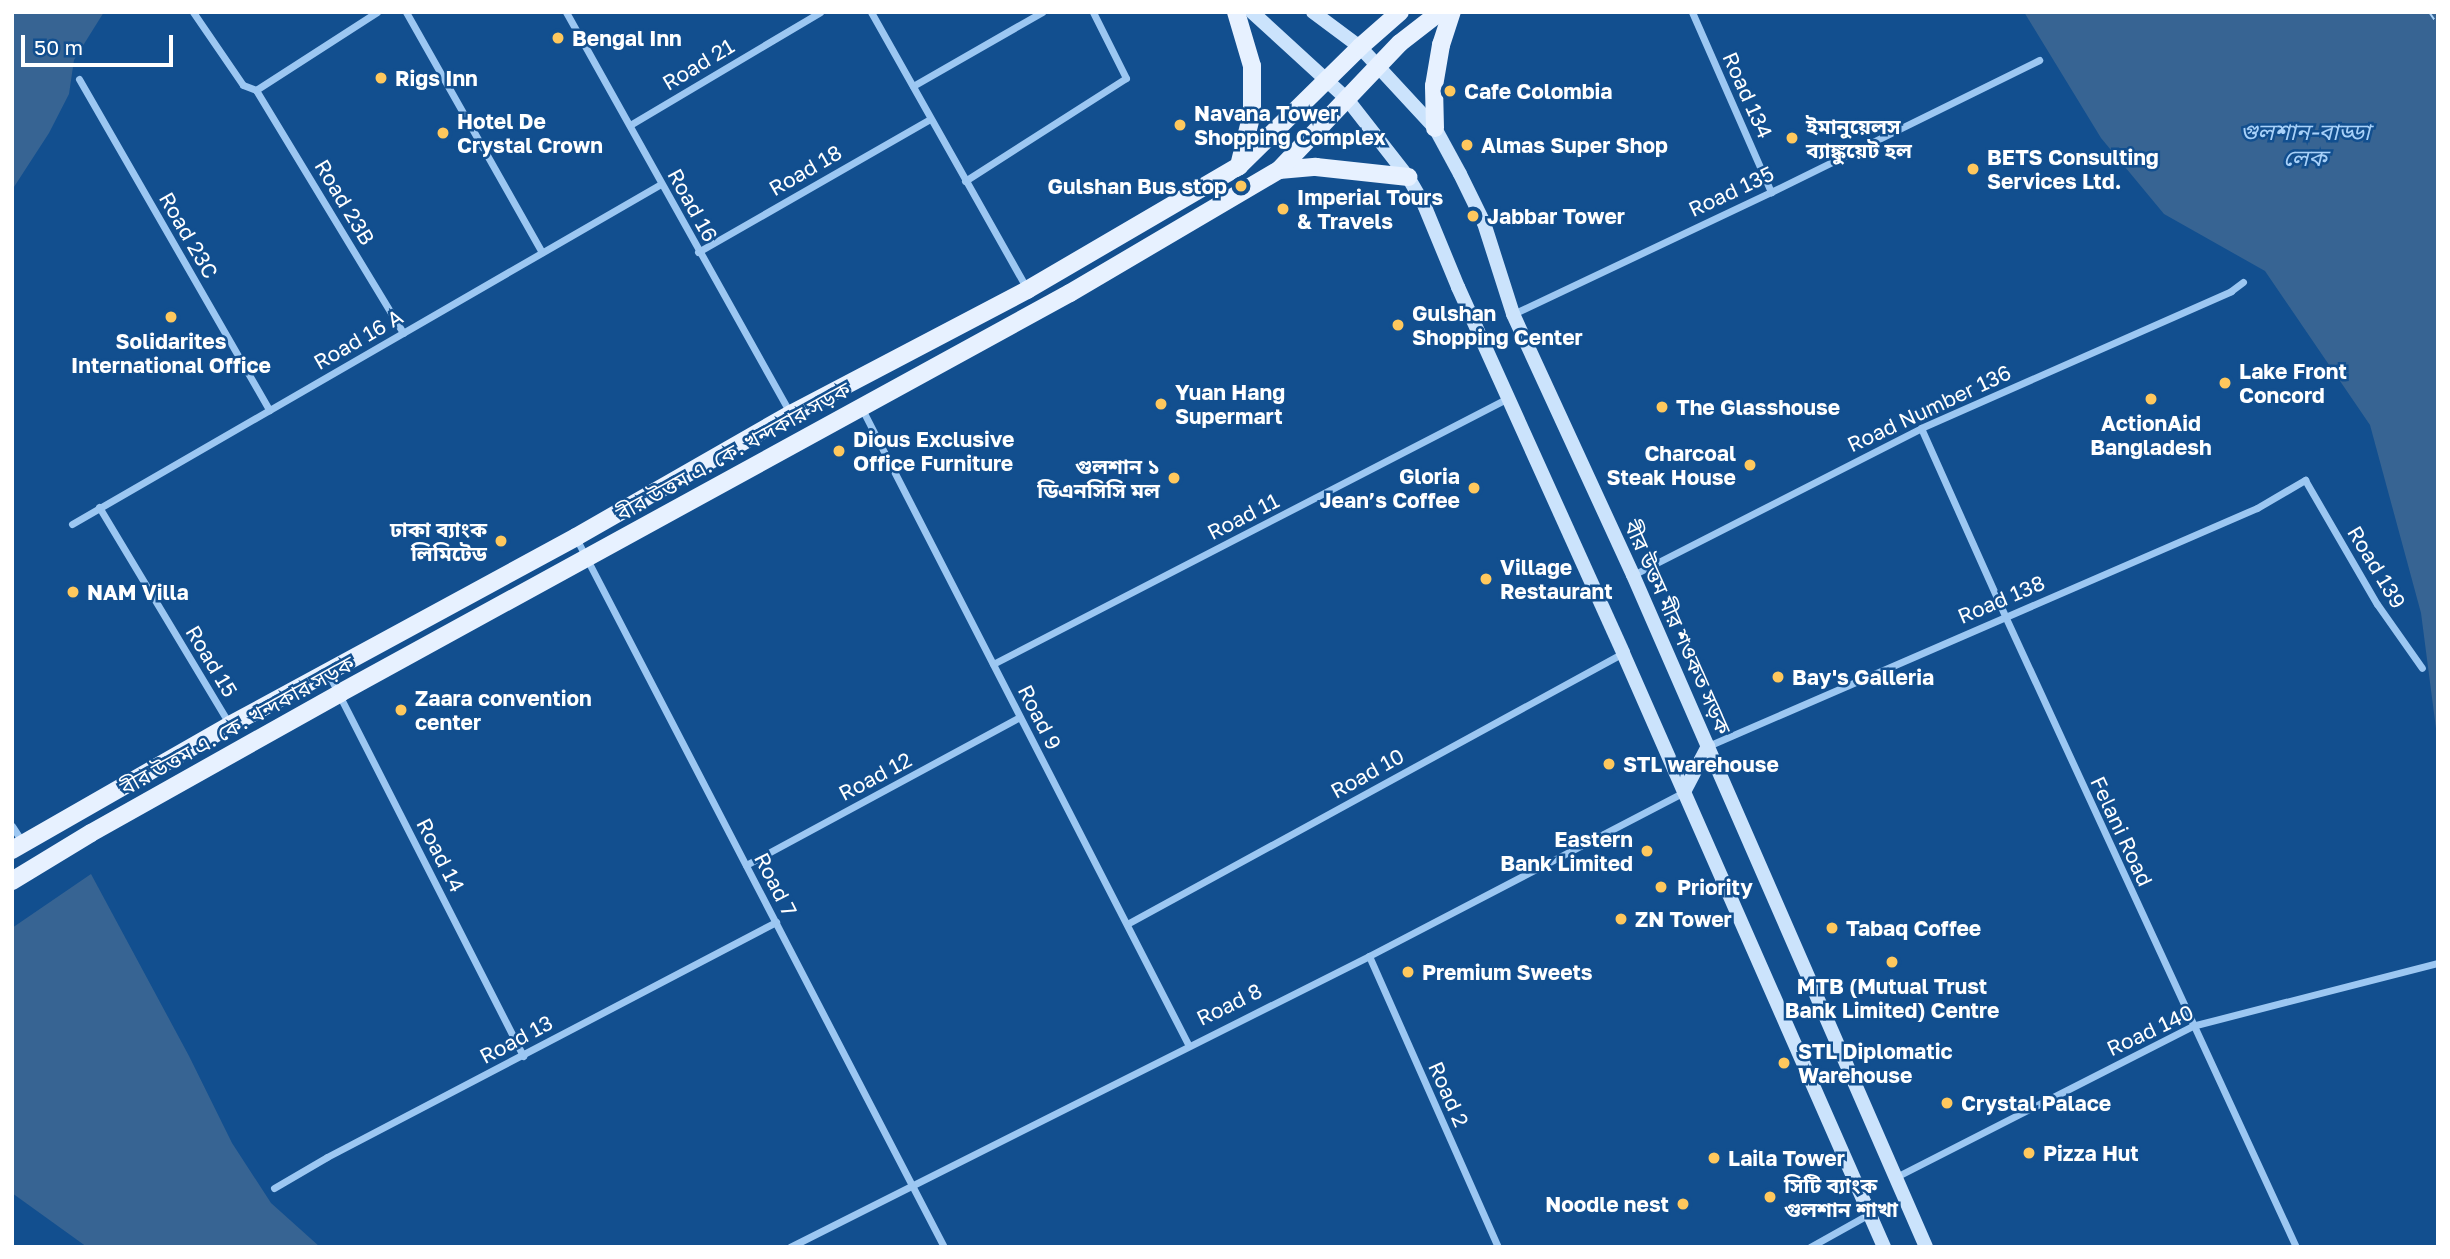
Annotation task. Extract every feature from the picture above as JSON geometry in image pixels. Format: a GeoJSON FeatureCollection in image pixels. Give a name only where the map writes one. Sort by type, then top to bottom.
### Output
{"type":"FeatureCollection","features":[{"type":"Feature","properties":{"kind":"main road"},"geometry":{"type":"LineString","coordinates":[[1236,12],[1252,66],[1252,113],[1239,166]]}},
{"type":"Feature","properties":{"kind":"main road"},"geometry":{"type":"LineString","coordinates":[[1252,12],[1347,99],[1408,177],[1425,207],[1437,240],[1623,653],[1884,1247]]}},
{"type":"Feature","properties":{"kind":"main road","name":"বীর উত্তম মীর শওকত সড়ক"},"geometry":{"type":"LineString","coordinates":[[1313,12],[1360,47],[1434,128],[1484,223],[1513,314],[1633,575],[1926,1247]]}},
{"type":"Feature","properties":{"kind":"main road","name":"বীর উত্তম এ. কে. খন্দকার সড়ক"},"geometry":{"type":"LineString","coordinates":[[18,847],[230,724],[576,537],[791,414],[1027,290],[1239,166],[1360,47],[1400,12]]}},
{"type":"Feature","properties":{"kind":"main road","name":"বীর উত্তম এ. কে. খন্দকার সড়ক"},"geometry":{"type":"LineString","coordinates":[[12,881],[91,833],[340,693],[1070,293],[1279,170],[1400,43],[1440,12]]}},
{"type":"Feature","properties":{"kind":"main road"},"geometry":{"type":"LineString","coordinates":[[1434,128],[1436,72],[1441,45],[1452,12]]}},
{"type":"Feature","properties":{"kind":"main road"},"geometry":{"type":"LineString","coordinates":[[1279,170],[1316,167],[1408,177]]}},
{"type":"Feature","properties":{"kind":"main road"},"geometry":{"type":"LineString","coordinates":[[1684,792],[1708,746]]}},
{"type":"Feature","properties":{"kind":"street","name":"Road 23B"},"geometry":{"type":"LineString","coordinates":[[193,12],[243,85],[256,89],[403,333]]}},
{"type":"Feature","properties":{"kind":"street"},"geometry":{"type":"LineString","coordinates":[[256,89],[377,12]]}},
{"type":"Feature","properties":{"kind":"street"},"geometry":{"type":"LineString","coordinates":[[406,12],[542,251]]}},
{"type":"Feature","properties":{"kind":"street","name":"Road 16"},"geometry":{"type":"LineString","coordinates":[[566,12],[791,414]]}},
{"type":"Feature","properties":{"kind":"street","name":"Road 21"},"geometry":{"type":"LineString","coordinates":[[629,125],[820,12]]}},
{"type":"Feature","properties":{"kind":"street"},"geometry":{"type":"LineString","coordinates":[[871,12],[1027,290]]}},
{"type":"Feature","properties":{"kind":"street"},"geometry":{"type":"LineString","coordinates":[[913,86],[1042,12]]}},
{"type":"Feature","properties":{"kind":"street"},"geometry":{"type":"LineString","coordinates":[[965,181],[1126,78],[1093,12]]}},
{"type":"Feature","properties":{"kind":"street","name":"Road 134"},"geometry":{"type":"LineString","coordinates":[[1692,12],[1771,192]]}},
{"type":"Feature","properties":{"kind":"street","name":"Road 135"},"geometry":{"type":"LineString","coordinates":[[1513,314],[1771,192],[2039,60]]}},
{"type":"Feature","properties":{"kind":"street","name":"Road 23C"},"geometry":{"type":"LineString","coordinates":[[79,79],[269,410]]}},
{"type":"Feature","properties":{"kind":"street","name":"Road 18"},"geometry":{"type":"LineString","coordinates":[[698,252],[930,119]]}},
{"type":"Feature","properties":{"kind":"street","name":"Road 16 A"},"geometry":{"type":"LineString","coordinates":[[72,524],[661,184]]}},
{"type":"Feature","properties":{"kind":"street","name":"Road Number 136"},"geometry":{"type":"LineString","coordinates":[[1633,575],[1922,428],[2231,291],[2243,282]]}},
{"type":"Feature","properties":{"kind":"street","name":"Road 11"},"geometry":{"type":"LineString","coordinates":[[993,664],[1509,398]]}},
{"type":"Feature","properties":{"kind":"street","name":"Road 9"},"geometry":{"type":"LineString","coordinates":[[860,406],[1188,1044]]}},
{"type":"Feature","properties":{"kind":"street","name":"Felani Road"},"geometry":{"type":"LineString","coordinates":[[1922,428],[2192,1026],[2296,1247]]}},
{"type":"Feature","properties":{"kind":"street","name":"Road 138"},"geometry":{"type":"LineString","coordinates":[[1708,746],[2257,508],[2305,480]]}},
{"type":"Feature","properties":{"kind":"street","name":"Road 139"},"geometry":{"type":"LineString","coordinates":[[2305,480],[2377,604],[2422,668]]}},
{"type":"Feature","properties":{"kind":"street","name":"Road 15"},"geometry":{"type":"LineString","coordinates":[[99,507],[230,724]]}},
{"type":"Feature","properties":{"kind":"street","name":"Road 7"},"geometry":{"type":"LineString","coordinates":[[576,537],[944,1247]]}},
{"type":"Feature","properties":{"kind":"street","name":"Road 10"},"geometry":{"type":"LineString","coordinates":[[1126,924],[1623,653]]}},
{"type":"Feature","properties":{"kind":"street","name":"Road 14"},"geometry":{"type":"LineString","coordinates":[[327,671],[523,1056]]}},
{"type":"Feature","properties":{"kind":"street","name":"Road 12"},"geometry":{"type":"LineString","coordinates":[[746,865],[1020,717]]}},
{"type":"Feature","properties":{"kind":"street","name":"Road 8"},"geometry":{"type":"LineString","coordinates":[[790,1247],[1188,1044],[1369,956],[1684,792]]}},
{"type":"Feature","properties":{"kind":"street"},"geometry":{"type":"LineString","coordinates":[[12,826],[18,847]]}},
{"type":"Feature","properties":{"kind":"street","name":"Road 13"},"geometry":{"type":"LineString","coordinates":[[274,1188],[327,1157],[776,922]]}},
{"type":"Feature","properties":{"kind":"street","name":"Road 2"},"geometry":{"type":"LineString","coordinates":[[1369,956],[1498,1247]]}},
{"type":"Feature","properties":{"kind":"street","name":"Road 140"},"geometry":{"type":"LineString","coordinates":[[1895,1177],[2192,1026],[2438,963]]}},
{"type":"Feature","properties":{"kind":"street"},"geometry":{"type":"LineString","coordinates":[[1810,1247],[1869,1213]]}},
{"type":"Feature","properties":{"kind":"water"},"geometry":{"type":"Polygon","coordinates":[[[12,12],[104,12],[74,60],[69,94],[49,133],[12,190],[12,12]]]}},
{"type":"Feature","properties":{"kind":"water","name":"গুলশান-বাড্ডা লেক"},"geometry":{"type":"Polygon","coordinates":[[[2024,12],[2438,12],[2438,744],[2421,613],[2370,425],[2265,271],[2164,214],[2101,138],[2024,12]]]}},
{"type":"Feature","properties":{"kind":"water"},"geometry":{"type":"Polygon","coordinates":[[[91,874],[189,1056],[232,1143],[271,1203],[320,1247],[87,1247],[12,1193],[12,928],[91,874]]]}},
{"type":"Feature","properties":{"kind":"ferry route"},"geometry":{"type":"LineString","coordinates":[[2429,12],[2438,25]]}},
{"type":"Feature","properties":{"kind":"place","name":"Bengal Inn"},"geometry":{"type":"Point","coordinates":[558,38]}},
{"type":"Feature","properties":{"kind":"place","name":"Rigs Inn"},"geometry":{"type":"Point","coordinates":[381,78]}},
{"type":"Feature","properties":{"kind":"place","name":"Cafe Colombia"},"geometry":{"type":"Point","coordinates":[1450,91]}},
{"type":"Feature","properties":{"kind":"place","name":"Navana Tower Shopping Complex"},"geometry":{"type":"Point","coordinates":[1180,125]}},
{"type":"Feature","properties":{"kind":"place","name":"Hotel De Crystal Crown"},"geometry":{"type":"Point","coordinates":[443,133]}},
{"type":"Feature","properties":{"kind":"place","name":"ইমানুয়েলস ব্যাঙ্কুয়েট হল"},"geometry":{"type":"Point","coordinates":[1792,138]}},
{"type":"Feature","properties":{"kind":"place","name":"Almas Super Shop"},"geometry":{"type":"Point","coordinates":[1467,145]}},
{"type":"Feature","properties":{"kind":"place","name":"BETS Consulting Services Ltd."},"geometry":{"type":"Point","coordinates":[1973,169]}},
{"type":"Feature","properties":{"kind":"place","name":"Gulshan Bus stop"},"geometry":{"type":"Point","coordinates":[1241,186]}},
{"type":"Feature","properties":{"kind":"place","name":"Imperial Tours & Travels"},"geometry":{"type":"Point","coordinates":[1283,209]}},
{"type":"Feature","properties":{"kind":"place","name":"Jabbar Tower"},"geometry":{"type":"Point","coordinates":[1473,216]}},
{"type":"Feature","properties":{"kind":"place","name":"Solidarites International Office"},"geometry":{"type":"Point","coordinates":[171,317]}},
{"type":"Feature","properties":{"kind":"place","name":"Gulshan Shopping Center"},"geometry":{"type":"Point","coordinates":[1398,325]}},
{"type":"Feature","properties":{"kind":"place","name":"Lake Front Concord"},"geometry":{"type":"Point","coordinates":[2225,383]}},
{"type":"Feature","properties":{"kind":"place","name":"ActionAid Bangladesh"},"geometry":{"type":"Point","coordinates":[2151,399]}},
{"type":"Feature","properties":{"kind":"place","name":"Yuan Hang Supermart"},"geometry":{"type":"Point","coordinates":[1161,404]}},
{"type":"Feature","properties":{"kind":"place","name":"The Glasshouse"},"geometry":{"type":"Point","coordinates":[1662,407]}},
{"type":"Feature","properties":{"kind":"place","name":"Dious Exclusive Office Furniture"},"geometry":{"type":"Point","coordinates":[839,451]}},
{"type":"Feature","properties":{"kind":"place","name":"Charcoal Steak House"},"geometry":{"type":"Point","coordinates":[1750,465]}},
{"type":"Feature","properties":{"kind":"place","name":"গুলশান ১ ডিএনসিসি মল"},"geometry":{"type":"Point","coordinates":[1174,478]}},
{"type":"Feature","properties":{"kind":"place","name":"Gloria Jean’s Coffee"},"geometry":{"type":"Point","coordinates":[1474,488]}},
{"type":"Feature","properties":{"kind":"place","name":"ঢাকা ব্যাংক লিমিটেড"},"geometry":{"type":"Point","coordinates":[501,541]}},
{"type":"Feature","properties":{"kind":"place","name":"Village Restaurant"},"geometry":{"type":"Point","coordinates":[1486,579]}},
{"type":"Feature","properties":{"kind":"place","name":"NAM Villa"},"geometry":{"type":"Point","coordinates":[73,592]}},
{"type":"Feature","properties":{"kind":"place","name":"Bay's Galleria"},"geometry":{"type":"Point","coordinates":[1778,677]}},
{"type":"Feature","properties":{"kind":"place","name":"Zaara convention center"},"geometry":{"type":"Point","coordinates":[401,710]}},
{"type":"Feature","properties":{"kind":"place","name":"STL warehouse"},"geometry":{"type":"Point","coordinates":[1609,764]}},
{"type":"Feature","properties":{"kind":"place","name":"Eastern Bank Limited"},"geometry":{"type":"Point","coordinates":[1647,851]}},
{"type":"Feature","properties":{"kind":"place","name":"Priority"},"geometry":{"type":"Point","coordinates":[1661,887]}},
{"type":"Feature","properties":{"kind":"place","name":"ZN Tower"},"geometry":{"type":"Point","coordinates":[1621,919]}},
{"type":"Feature","properties":{"kind":"place","name":"Tabaq Coffee"},"geometry":{"type":"Point","coordinates":[1832,928]}},
{"type":"Feature","properties":{"kind":"place","name":"MTB (Mutual Trust Bank Limited) Centre"},"geometry":{"type":"Point","coordinates":[1892,962]}},
{"type":"Feature","properties":{"kind":"place","name":"Premium Sweets"},"geometry":{"type":"Point","coordinates":[1408,972]}},
{"type":"Feature","properties":{"kind":"place","name":"STL Diplomatic Warehouse"},"geometry":{"type":"Point","coordinates":[1784,1063]}},
{"type":"Feature","properties":{"kind":"place","name":"Crystal Palace"},"geometry":{"type":"Point","coordinates":[1947,1103]}},
{"type":"Feature","properties":{"kind":"place","name":"Pizza Hut"},"geometry":{"type":"Point","coordinates":[2029,1153]}},
{"type":"Feature","properties":{"kind":"place","name":"Laila Tower"},"geometry":{"type":"Point","coordinates":[1714,1158]}},
{"type":"Feature","properties":{"kind":"place","name":"সিটি ব্যাংক গুলশান শাখা"},"geometry":{"type":"Point","coordinates":[1770,1197]}},
{"type":"Feature","properties":{"kind":"place","name":"Noodle nest"},"geometry":{"type":"Point","coordinates":[1683,1204]}}]}
